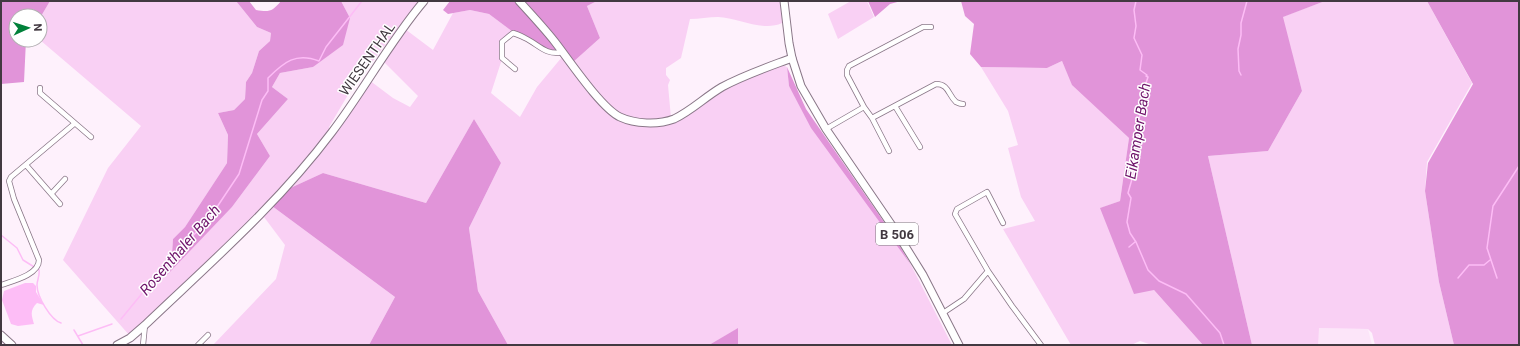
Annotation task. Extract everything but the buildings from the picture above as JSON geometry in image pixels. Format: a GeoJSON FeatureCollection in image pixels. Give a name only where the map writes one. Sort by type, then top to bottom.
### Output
{"type":"FeatureCollection","features":[{"type":"Feature","properties":{"kind":"street","name":"WIESENTHAL"},"geometry":{"type":"LineString","coordinates":[[117,345],[130,338],[253,223],[284,190],[332,132],[424,1]]}},
{"type":"Feature","properties":{"kind":"street"},"geometry":{"type":"LineString","coordinates":[[518,1],[562,52],[607,108],[620,117],[637,122],[660,122],[678,116],[691,110],[721,88],[743,76],[792,58]]}},
{"type":"Feature","properties":{"kind":"street","name":"B 506"},"geometry":{"type":"LineString","coordinates":[[784,1],[792,58],[801,86],[826,129],[895,230],[923,275],[958,345]]}},
{"type":"Feature","properties":{"kind":"street"},"geometry":{"type":"LineString","coordinates":[[889,151],[847,75],[847,70],[849,66],[923,27],[931,27]]}},
{"type":"Feature","properties":{"kind":"street"},"geometry":{"type":"LineString","coordinates":[[515,69],[502,58],[502,42],[513,33],[525,38],[543,50],[555,54],[562,52]]}},
{"type":"Feature","properties":{"kind":"street"},"geometry":{"type":"LineString","coordinates":[[872,118],[936,84],[946,86],[956,102],[963,104]]}},
{"type":"Feature","properties":{"kind":"street"},"geometry":{"type":"LineString","coordinates":[[40,88],[40,93],[74,124],[91,137]]}},
{"type":"Feature","properties":{"kind":"street"},"geometry":{"type":"LineString","coordinates":[[896,106],[920,147]]}},
{"type":"Feature","properties":{"kind":"street"},"geometry":{"type":"LineString","coordinates":[[826,129],[864,107]]}},
{"type":"Feature","properties":{"kind":"street"},"geometry":{"type":"LineString","coordinates":[[1,285],[30,274],[36,267],[39,260],[9,184],[11,177],[74,124]]}},
{"type":"Feature","properties":{"kind":"street"},"geometry":{"type":"LineString","coordinates":[[26,165],[60,204]]}},
{"type":"Feature","properties":{"kind":"street"},"geometry":{"type":"LineString","coordinates":[[52,193],[65,179]]}},
{"type":"Feature","properties":{"kind":"street"},"geometry":{"type":"LineString","coordinates":[[1003,223],[987,192],[956,209],[955,214],[988,270],[1012,306],[1042,345]]}},
{"type":"Feature","properties":{"kind":"street"},"geometry":{"type":"LineString","coordinates":[[943,313],[964,299],[988,270]]}},
{"type":"Feature","properties":{"kind":"street"},"geometry":{"type":"LineString","coordinates":[[143,345],[145,324]]}},
{"type":"Feature","properties":{"kind":"street"},"geometry":{"type":"LineString","coordinates":[[1,335],[12,345]]}},
{"type":"Feature","properties":{"kind":"street"},"geometry":{"type":"LineString","coordinates":[[198,345],[208,335]]}},
{"type":"Feature","properties":{"kind":"shaded area"},"geometry":{"type":"Polygon","coordinates":[[[1,1],[50,1],[46,8],[8,8],[8,48],[26,48],[24,82],[1,84],[1,1]]]}},
{"type":"Feature","properties":{"kind":"shaded area"},"geometry":{"type":"Polygon","coordinates":[[[50,1],[236,1],[257,27],[271,33],[270,41],[259,51],[252,73],[246,82],[245,99],[234,110],[218,113],[228,135],[227,163],[185,227],[173,239],[172,254],[160,268],[167,274],[232,207],[270,156],[257,134],[288,99],[272,87],[280,73],[313,67],[350,18],[341,1],[419,1],[352,88],[329,127],[330,133],[284,188],[130,336],[63,260],[108,168],[141,126],[48,47],[48,8],[46,8],[50,1]]]}},
{"type":"Feature","properties":{"kind":"shaded area"},"geometry":{"type":"Polygon","coordinates":[[[236,1],[249,1],[256,10],[264,11],[273,9],[281,1],[341,1],[350,18],[343,45],[313,67],[280,73],[272,87],[288,99],[257,134],[270,156],[232,207],[167,275],[159,268],[172,254],[173,239],[185,227],[227,163],[228,135],[218,113],[234,110],[245,99],[246,82],[252,73],[259,51],[270,41],[271,33],[257,27],[236,1]]]}},
{"type":"Feature","properties":{"kind":"shaded area"},"geometry":{"type":"Polygon","coordinates":[[[450,1],[597,1],[587,6],[600,38],[572,63],[562,52],[555,53],[513,32],[489,14],[470,10],[448,14],[443,10],[450,1]]]}},
{"type":"Feature","properties":{"kind":"shaded area"},"geometry":{"type":"Polygon","coordinates":[[[597,1],[781,1],[782,23],[767,26],[718,17],[690,19],[681,58],[666,68],[666,75],[670,80],[668,85],[671,118],[653,120],[637,119],[624,115],[613,108],[603,99],[572,63],[600,38],[587,6],[597,1]]]}},
{"type":"Feature","properties":{"kind":"shaded area"},"geometry":{"type":"Polygon","coordinates":[[[851,1],[867,1],[874,17],[838,39],[828,14],[851,1]]]}},
{"type":"Feature","properties":{"kind":"shaded area"},"geometry":{"type":"Polygon","coordinates":[[[868,1],[901,1],[890,4],[875,17],[868,1]]]}},
{"type":"Feature","properties":{"kind":"shaded area"},"geometry":{"type":"Polygon","coordinates":[[[961,1],[1325,1],[1283,17],[1302,91],[1268,151],[1208,156],[1252,345],[1203,345],[1154,290],[1134,294],[1100,208],[1120,201],[1129,138],[1072,85],[1062,61],[1047,68],[981,67],[970,54],[974,24],[965,16],[961,1]]]}},
{"type":"Feature","properties":{"kind":"shaded area"},"geometry":{"type":"Polygon","coordinates":[[[1325,1],[1427,1],[1472,83],[1427,162],[1425,191],[1439,282],[1454,345],[1375,345],[1372,333],[1368,329],[1319,328],[1318,345],[1252,345],[1208,156],[1268,151],[1302,91],[1282,17],[1325,1]]]}},
{"type":"Feature","properties":{"kind":"shaded area"},"geometry":{"type":"Polygon","coordinates":[[[1427,1],[1519,1],[1519,345],[1454,345],[1439,282],[1425,191],[1428,163],[1473,84],[1427,1]]]}},
{"type":"Feature","properties":{"kind":"shaded area"},"geometry":{"type":"Polygon","coordinates":[[[470,10],[489,14],[513,32],[501,42],[502,59],[491,93],[520,117],[537,87],[562,57],[606,110],[660,126],[744,78],[782,65],[787,67],[789,86],[911,265],[952,345],[738,345],[737,329],[709,345],[508,345],[478,291],[469,228],[501,163],[474,119],[426,203],[323,173],[286,190],[369,80],[393,98],[410,107],[418,96],[384,62],[405,29],[433,50],[453,13],[470,10]]]}},
{"type":"Feature","properties":{"kind":"shaded area"},"geometry":{"type":"Polygon","coordinates":[[[1062,61],[1073,85],[1129,138],[1120,201],[1101,208],[1154,290],[1203,345],[1152,345],[1140,341],[1131,345],[1071,345],[1003,229],[1035,221],[1021,197],[1008,148],[1018,145],[1008,111],[981,67],[1047,68],[1062,61]]]}},
{"type":"Feature","properties":{"kind":"shaded area"},"geometry":{"type":"Polygon","coordinates":[[[787,67],[806,109],[895,238],[911,265],[811,128],[789,86],[787,67]]]}},
{"type":"Feature","properties":{"kind":"shaded area"},"geometry":{"type":"Polygon","coordinates":[[[474,119],[501,163],[469,228],[478,291],[508,345],[369,345],[395,297],[272,206],[286,190],[323,173],[426,203],[474,119]]]}},
{"type":"Feature","properties":{"kind":"shaded area"},"geometry":{"type":"Polygon","coordinates":[[[272,206],[395,297],[369,345],[213,345],[276,279],[285,245],[264,217],[272,206]]]}},
{"type":"Feature","properties":{"kind":"shaded area"},"geometry":{"type":"Polygon","coordinates":[[[25,283],[33,283],[36,286],[36,292],[44,305],[37,303],[33,309],[32,318],[34,324],[18,326],[11,324],[2,300],[4,291],[25,283]]]}},
{"type":"Feature","properties":{"kind":"shaded area"},"geometry":{"type":"Polygon","coordinates":[[[738,328],[738,345],[709,345],[738,328]]]}},
{"type":"Feature","properties":{"kind":"shaded area"},"geometry":{"type":"Polygon","coordinates":[[[1318,328],[1368,329],[1372,345],[1318,345],[1318,328]]]}},
{"type":"Feature","properties":{"kind":"waterway","name":"Rosenthaler Bach"},"geometry":{"type":"LineString","coordinates":[[121,319],[178,250],[207,222],[239,174],[262,100],[268,91],[268,78],[279,67],[291,60],[297,58],[311,58],[319,61],[326,47],[362,1]]}},
{"type":"Feature","properties":{"kind":"waterway","name":"Eikamper Bach"},"geometry":{"type":"LineString","coordinates":[[1136,1],[1134,10],[1136,26],[1134,38],[1142,55],[1140,70],[1148,77],[1145,86],[1143,108],[1137,123],[1138,141],[1131,158],[1135,163],[1128,193],[1131,198],[1127,222],[1130,233],[1136,242],[1148,270],[1159,281],[1186,294],[1220,333],[1224,345]]}},
{"type":"Feature","properties":{"kind":"waterway"},"geometry":{"type":"LineString","coordinates":[[1241,75],[1239,71],[1238,49],[1241,35],[1241,23],[1247,1]]}},
{"type":"Feature","properties":{"kind":"waterway"},"geometry":{"type":"LineString","coordinates":[[1497,278],[1487,248],[1493,206],[1519,166]]}},
{"type":"Feature","properties":{"kind":"waterway"},"geometry":{"type":"LineString","coordinates":[[1,235],[17,248],[23,260],[39,270],[37,285],[39,296],[49,313],[61,323]]}},
{"type":"Feature","properties":{"kind":"waterway"},"geometry":{"type":"LineString","coordinates":[[1129,247],[1135,242]]}},
{"type":"Feature","properties":{"kind":"waterway"},"geometry":{"type":"LineString","coordinates":[[1458,278],[1469,265],[1484,265],[1490,260]]}},
{"type":"Feature","properties":{"kind":"waterway","name":"Rosenthaler Bach"},"geometry":{"type":"LineString","coordinates":[[78,336],[112,324]]}},
{"type":"Feature","properties":{"kind":"waterway","name":"Rosenthaler Bach"},"geometry":{"type":"LineString","coordinates":[[74,330],[83,345]]}}]}
